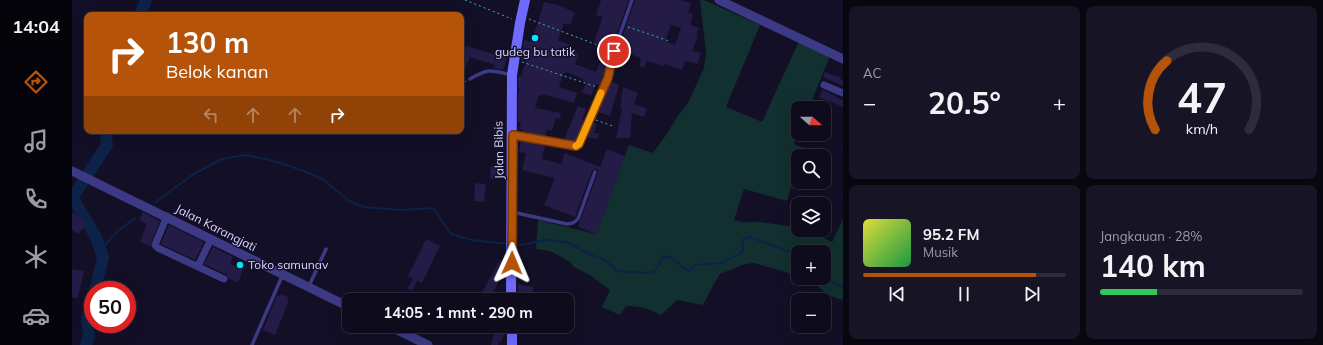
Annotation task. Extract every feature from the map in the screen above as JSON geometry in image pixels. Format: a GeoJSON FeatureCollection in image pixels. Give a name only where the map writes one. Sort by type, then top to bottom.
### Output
{"type":"FeatureCollection","features":[{"type":"Feature","properties":{"kind":"main road","name":"Jalan Bibis"},"geometry":{"type":"LineString","coordinates":[[511,293],[513,135],[511,113],[512,75],[525,0]]}},
{"type":"Feature","properties":{"kind":"main road"},"geometry":{"type":"LineString","coordinates":[[512,333],[512,345]]}},
{"type":"Feature","properties":{"kind":"street"},"geometry":{"type":"LineString","coordinates":[[719,0],[843,59]]}},
{"type":"Feature","properties":{"kind":"street"},"geometry":{"type":"LineString","coordinates":[[824,85],[843,93]]}},
{"type":"Feature","properties":{"kind":"street","name":"Jalan Karangjati"},"geometry":{"type":"LineString","coordinates":[[75,172],[167,216],[342,304]]}},
{"type":"Feature","properties":{"kind":"street"},"geometry":{"type":"LineString","coordinates":[[167,216],[155,245],[158,248],[224,279]]}},
{"type":"Feature","properties":{"kind":"street"},"geometry":{"type":"LineString","coordinates":[[198,266],[211,239]]}},
{"type":"Feature","properties":{"kind":"street"},"geometry":{"type":"LineString","coordinates":[[400,333],[415,342],[428,345]]}},
{"type":"Feature","properties":{"kind":"lane"},"geometry":{"type":"LineString","coordinates":[[513,135],[576,146],[579,144],[589,117],[608,78],[614,51],[632,0]]}},
{"type":"Feature","properties":{"kind":"lane"},"geometry":{"type":"LineString","coordinates":[[470,79],[484,71],[489,70],[512,75]]}},
{"type":"Feature","properties":{"kind":"lane"},"geometry":{"type":"LineString","coordinates":[[512,212],[567,224],[573,223],[578,219],[595,172]]}},
{"type":"Feature","properties":{"kind":"lane"},"geometry":{"type":"LineString","coordinates":[[308,287],[326,249]]}},
{"type":"Feature","properties":{"kind":"lane"},"geometry":{"type":"LineString","coordinates":[[252,345],[283,274]]}},
{"type":"Feature","properties":{"kind":"path"},"geometry":{"type":"LineString","coordinates":[[465,0],[614,51]]}},
{"type":"Feature","properties":{"kind":"path"},"geometry":{"type":"LineString","coordinates":[[623,26],[669,41]]}},
{"type":"Feature","properties":{"kind":"path"},"geometry":{"type":"LineString","coordinates":[[514,60],[603,89]]}},
{"type":"Feature","properties":{"kind":"path"},"geometry":{"type":"LineString","coordinates":[[589,117],[615,127]]}},
{"type":"Feature","properties":{"kind":"green space"},"geometry":{"type":"Polygon","coordinates":[[[700,0],[704,0],[760,25],[726,107],[762,122],[799,41],[830,56],[812,101],[791,101],[791,141],[795,141],[794,144],[804,148],[791,149],[791,189],[787,201],[744,189],[734,220],[791,227],[791,237],[822,237],[832,242],[843,219],[843,300],[831,296],[831,293],[825,293],[817,285],[831,285],[831,245],[791,245],[791,274],[754,263],[745,264],[720,274],[703,305],[677,300],[661,315],[636,306],[626,306],[620,315],[602,307],[610,290],[590,275],[574,267],[570,262],[550,251],[536,249],[538,220],[596,234],[629,145],[653,153],[688,103],[704,68],[706,53],[700,0]]]}},
{"type":"Feature","properties":{"kind":"building"},"geometry":{"type":"Polygon","coordinates":[[[601,0],[629,0],[616,35],[609,33],[602,45],[594,42],[603,17],[596,15],[601,0]]]}},
{"type":"Feature","properties":{"kind":"building"},"geometry":{"type":"Polygon","coordinates":[[[635,0],[680,0],[691,3],[688,13],[693,14],[690,25],[699,28],[696,35],[698,36],[692,51],[701,52],[698,64],[685,61],[682,70],[665,64],[664,66],[647,61],[644,68],[639,66],[640,58],[621,50],[625,39],[622,38],[635,0]],[[671,25],[665,41],[675,45],[681,28],[671,25]]]}},
{"type":"Feature","properties":{"kind":"building"},"geometry":{"type":"Polygon","coordinates":[[[544,2],[561,6],[575,13],[570,25],[564,23],[558,40],[572,46],[570,51],[579,54],[575,64],[596,72],[601,60],[608,63],[601,86],[596,84],[591,96],[582,92],[587,82],[566,72],[564,73],[559,87],[577,93],[574,103],[542,94],[541,96],[539,95],[535,108],[561,113],[560,119],[556,118],[552,131],[547,130],[545,138],[522,133],[523,130],[519,129],[521,122],[518,121],[518,93],[520,89],[518,89],[518,78],[519,75],[521,76],[526,62],[521,60],[524,40],[530,42],[540,19],[544,2]]]}},
{"type":"Feature","properties":{"kind":"building"},"geometry":{"type":"Polygon","coordinates":[[[466,46],[507,58],[503,70],[494,68],[495,65],[470,57],[464,72],[464,52],[466,46]]]}},
{"type":"Feature","properties":{"kind":"building"},"geometry":{"type":"Polygon","coordinates":[[[825,72],[841,78],[840,79],[843,80],[843,86],[823,77],[825,72]]]}},
{"type":"Feature","properties":{"kind":"building"},"geometry":{"type":"Polygon","coordinates":[[[610,81],[619,85],[610,116],[598,112],[599,110],[597,110],[610,81]]]}},
{"type":"Feature","properties":{"kind":"building"},"geometry":{"type":"Polygon","coordinates":[[[623,87],[638,93],[634,104],[647,109],[644,117],[632,113],[630,138],[616,138],[622,109],[620,109],[623,87]]]}},
{"type":"Feature","properties":{"kind":"building"},"geometry":{"type":"Polygon","coordinates":[[[822,90],[843,100],[843,107],[831,101],[819,97],[822,90]]]}},
{"type":"Feature","properties":{"kind":"building"},"geometry":{"type":"Polygon","coordinates":[[[578,106],[586,109],[582,120],[585,121],[576,142],[573,144],[563,142],[578,106]]]}},
{"type":"Feature","properties":{"kind":"building"},"geometry":{"type":"Polygon","coordinates":[[[592,123],[597,124],[594,133],[599,133],[598,139],[585,137],[592,123]]]}},
{"type":"Feature","properties":{"kind":"building"},"geometry":{"type":"Polygon","coordinates":[[[521,140],[543,144],[543,146],[545,146],[542,159],[561,164],[565,153],[600,167],[607,149],[625,156],[596,234],[578,227],[598,170],[595,169],[592,171],[575,217],[544,205],[555,178],[522,170],[526,153],[519,152],[521,140]]]}},
{"type":"Feature","properties":{"kind":"building"},"geometry":{"type":"Polygon","coordinates":[[[491,166],[500,166],[499,179],[490,179],[491,166]]]}},
{"type":"Feature","properties":{"kind":"building"},"geometry":{"type":"Polygon","coordinates":[[[475,183],[486,184],[484,202],[474,201],[475,183]]]}},
{"type":"Feature","properties":{"kind":"building"},"geometry":{"type":"Polygon","coordinates":[[[72,212],[87,223],[78,234],[72,230],[72,212]]]}},
{"type":"Feature","properties":{"kind":"building"},"geometry":{"type":"Polygon","coordinates":[[[143,212],[160,221],[150,246],[140,242],[147,224],[139,220],[143,212]]]}},
{"type":"Feature","properties":{"kind":"building"},"geometry":{"type":"Polygon","coordinates":[[[169,225],[204,242],[195,260],[161,244],[169,225]]]}},
{"type":"Feature","properties":{"kind":"building"},"geometry":{"type":"Polygon","coordinates":[[[426,239],[440,246],[422,283],[417,281],[412,291],[407,288],[413,279],[408,276],[426,239]]]}},
{"type":"Feature","properties":{"kind":"building"},"geometry":{"type":"Polygon","coordinates":[[[213,247],[233,257],[230,264],[243,269],[238,283],[229,279],[226,274],[204,264],[213,247]]]}},
{"type":"Feature","properties":{"kind":"building"},"geometry":{"type":"Polygon","coordinates":[[[500,259],[505,261],[505,270],[493,293],[482,293],[500,259]]]}},
{"type":"Feature","properties":{"kind":"building"},"geometry":{"type":"Polygon","coordinates":[[[72,269],[84,271],[78,298],[72,297],[72,269]]]}},
{"type":"Feature","properties":{"kind":"building"},"geometry":{"type":"Polygon","coordinates":[[[518,284],[534,287],[532,293],[518,293],[518,284]]]}},
{"type":"Feature","properties":{"kind":"building"},"geometry":{"type":"Polygon","coordinates":[[[280,294],[288,297],[287,299],[289,300],[275,335],[263,330],[277,295],[280,296],[280,294]]]}},
{"type":"Feature","properties":{"kind":"building"},"geometry":{"type":"Polygon","coordinates":[[[495,333],[504,333],[501,342],[499,341],[498,345],[491,345],[495,333]]]}},
{"type":"Feature","properties":{"kind":"waterway"},"geometry":{"type":"LineString","coordinates":[[141,12],[146,0]]}},
{"type":"Feature","properties":{"kind":"waterway"},"geometry":{"type":"LineString","coordinates":[[97,281],[103,257],[96,237],[74,200],[74,195],[107,145],[105,134]]}},
{"type":"Feature","properties":{"kind":"waterway"},"geometry":{"type":"LineString","coordinates":[[156,202],[192,175],[222,159],[246,155],[274,161],[304,171],[324,180],[349,201],[363,207],[400,210],[433,208],[451,234],[472,240],[508,244]]}},
{"type":"Feature","properties":{"kind":"waterway"},"geometry":{"type":"LineString","coordinates":[[101,249],[118,231],[135,218]]}},
{"type":"Feature","properties":{"kind":"waterway"},"geometry":{"type":"LineString","coordinates":[[514,244],[522,245],[544,240],[567,242],[591,255],[604,259],[617,271],[645,273],[655,271],[664,256],[671,258],[687,270],[690,270],[695,265],[721,263],[741,253],[743,250],[742,240],[750,237],[791,252]]}},
{"type":"Feature","properties":{"kind":"waterway"},"geometry":{"type":"LineString","coordinates":[[831,281],[843,287]]}},
{"type":"Feature","properties":{"kind":"waterway"},"geometry":{"type":"LineString","coordinates":[[86,345],[89,333]]}},
{"type":"Feature","properties":{"kind":"slow traffic"},"geometry":{"type":"LineString","coordinates":[[576,146],[579,144],[589,117],[601,93]]}},
{"type":"Feature","properties":{"kind":"place","name":"gudeg bu tatik"},"geometry":{"type":"Point","coordinates":[535,38]}},
{"type":"Feature","properties":{"kind":"place","name":"Toko samunav"},"geometry":{"type":"Point","coordinates":[240,265]}},
{"type":"Feature","properties":{"kind":"route"},"geometry":{"type":"LineString","coordinates":[[512,263],[513,135],[573,147],[579,144],[589,117],[608,78],[614,51]]}}]}
